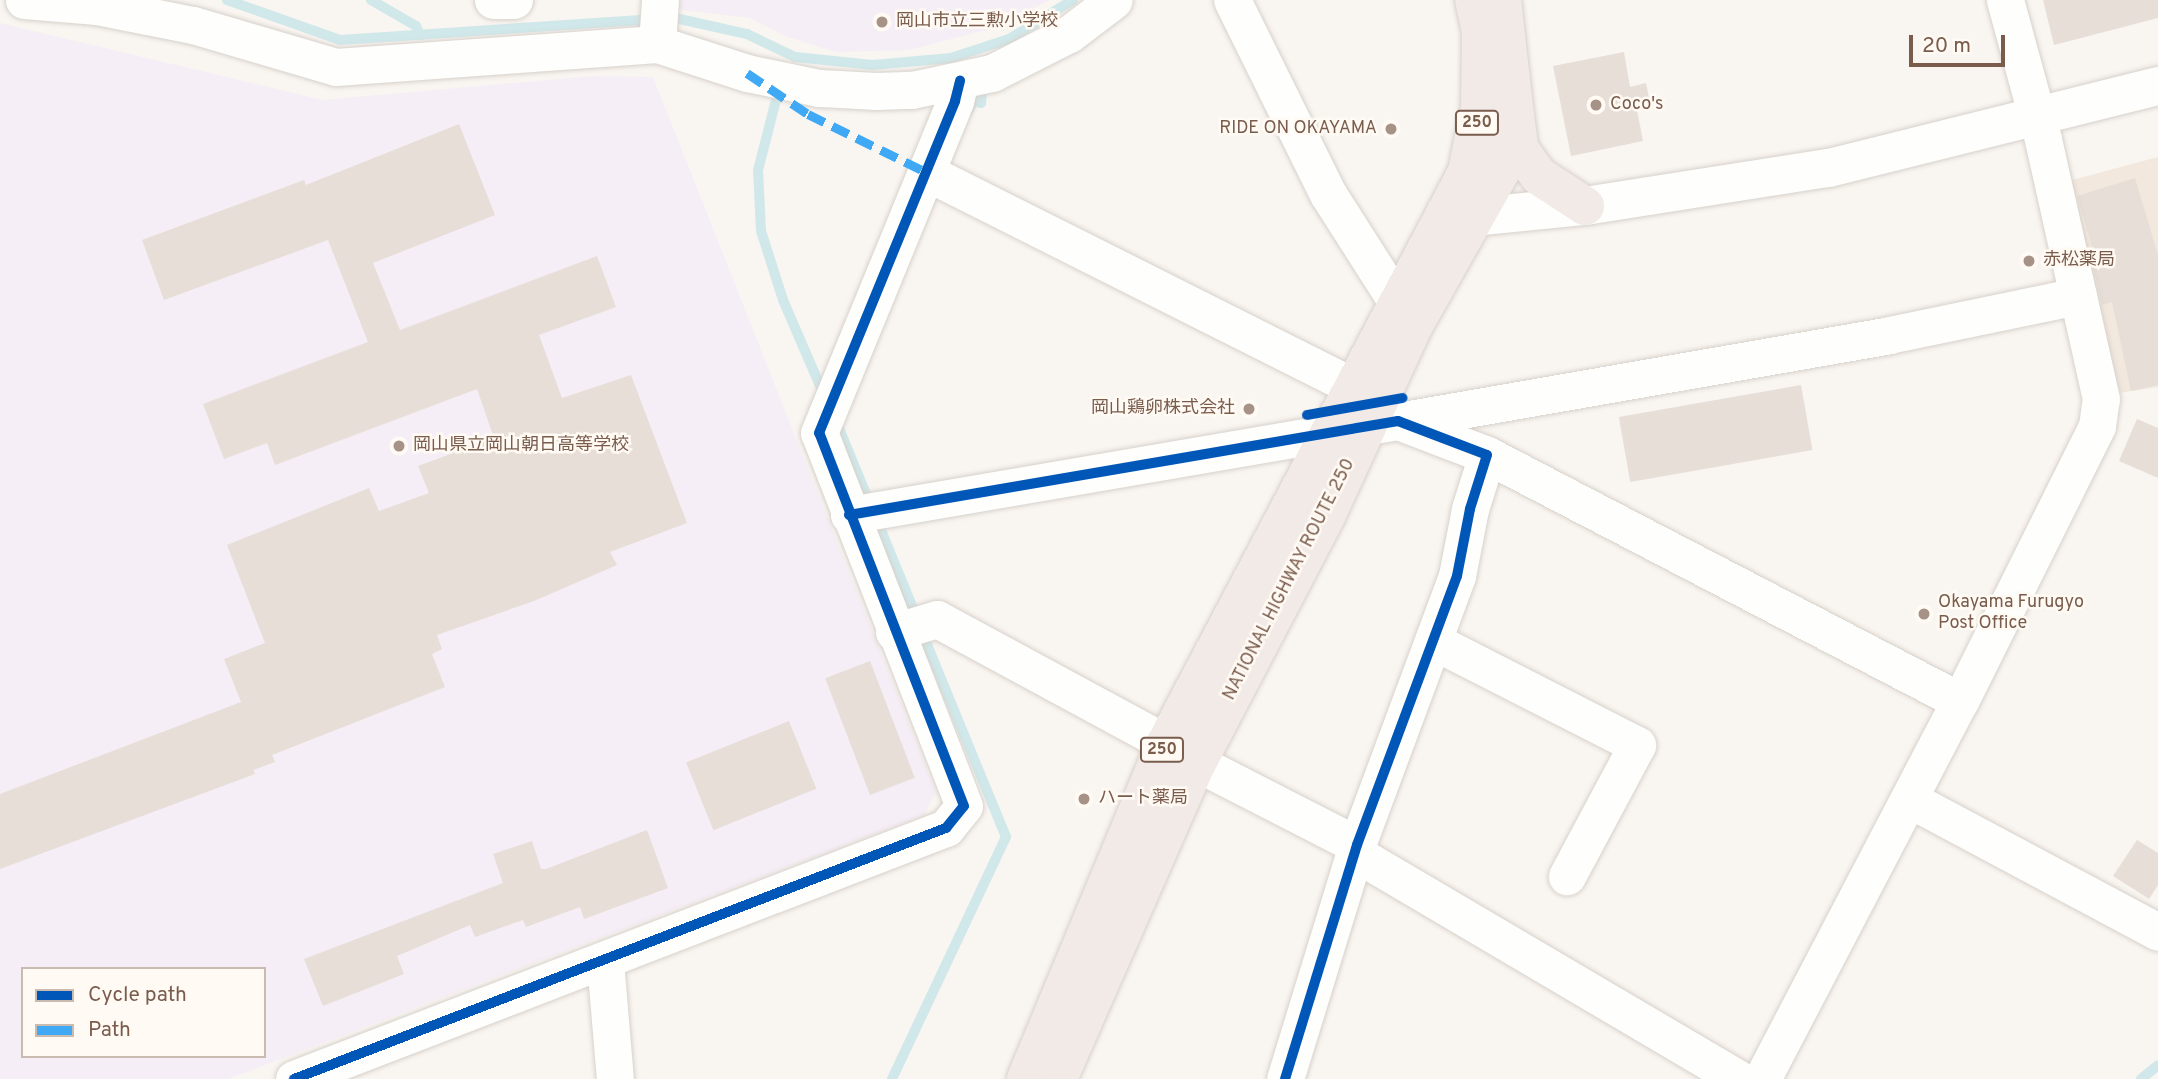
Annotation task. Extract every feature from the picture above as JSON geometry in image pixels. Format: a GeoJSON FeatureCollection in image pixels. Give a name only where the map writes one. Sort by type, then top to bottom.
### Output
{"type":"FeatureCollection","features":[{"type":"Feature","properties":{"kind":"highway","name":"NATIONAL HIGHWAY ROUTE 250"},"geometry":{"type":"LineString","coordinates":[[1460,212],[1480,107],[1481,32],[1474,0]]}},
{"type":"Feature","properties":{"kind":"highway","name":"NATIONAL HIGHWAY ROUTE 250"},"geometry":{"type":"LineString","coordinates":[[1058,1079],[1197,763],[1327,513],[1373,408],[1404,315],[1460,212],[1501,171],[1516,116],[1502,0]]}},
{"type":"Feature","properties":{"kind":"highway"},"geometry":{"type":"LineString","coordinates":[[1516,116],[1520,150],[1539,176],[1585,206]]}},
{"type":"Feature","properties":{"kind":"highway","name":"NATIONAL HIGHWAY ROUTE 250"},"geometry":{"type":"LineString","coordinates":[[1026,1079],[1166,743],[1326,434],[1373,408]]}},
{"type":"Feature","properties":{"kind":"street"},"geometry":{"type":"LineString","coordinates":[[24,0],[97,6],[193,25],[336,68],[659,21],[747,73],[819,88],[912,90],[960,81],[1032,55],[1114,0]]}},
{"type":"Feature","properties":{"kind":"street"},"geometry":{"type":"LineString","coordinates":[[493,0],[514,0]]}},
{"type":"Feature","properties":{"kind":"street"},"geometry":{"type":"LineString","coordinates":[[1232,0],[1328,194],[1404,315]]}},
{"type":"Feature","properties":{"kind":"street"},"geometry":{"type":"LineString","coordinates":[[1762,1079],[1961,701],[2097,426],[2101,399],[2036,115],[2005,0]]}},
{"type":"Feature","properties":{"kind":"street"},"geometry":{"type":"LineString","coordinates":[[294,1079],[946,828],[964,806],[911,627],[865,512],[819,433],[828,405],[926,172],[960,81]]}},
{"type":"Feature","properties":{"kind":"street"},"geometry":{"type":"LineString","coordinates":[[1460,212],[1585,206],[1829,168],[2158,86]]}},
{"type":"Feature","properties":{"kind":"street"},"geometry":{"type":"LineString","coordinates":[[926,172],[1373,408],[1487,455],[1961,701]]}},
{"type":"Feature","properties":{"kind":"street"},"geometry":{"type":"LineString","coordinates":[[1373,408],[1889,335],[2078,296]]}},
{"type":"Feature","properties":{"kind":"street"},"geometry":{"type":"LineString","coordinates":[[865,512],[1326,434]]}},
{"type":"Feature","properties":{"kind":"street"},"geometry":{"type":"LineString","coordinates":[[1285,1079],[1356,849],[1457,576],[1470,509],[1487,455]]}},
{"type":"Feature","properties":{"kind":"street"},"geometry":{"type":"LineString","coordinates":[[911,627],[1166,743]]}},
{"type":"Feature","properties":{"kind":"street"},"geometry":{"type":"LineString","coordinates":[[1433,641],[1637,746],[1567,876]]}},
{"type":"Feature","properties":{"kind":"street"},"geometry":{"type":"LineString","coordinates":[[1197,763],[1356,849],[1738,1079]]}},
{"type":"Feature","properties":{"kind":"street"},"geometry":{"type":"LineString","coordinates":[[1909,799],[2158,932]]}},
{"type":"Feature","properties":{"kind":"street"},"geometry":{"type":"LineString","coordinates":[[606,961],[615,1079]]}},
{"type":"Feature","properties":{"kind":"shaded area","name":"岡山市立三勲小学校"},"geometry":{"type":"Polygon","coordinates":[[[680,0],[1049,0],[997,27],[909,50],[835,52],[785,36],[750,18],[675,9],[680,0]]]}},
{"type":"Feature","properties":{"kind":"shaded area","name":"岡山県立岡山朝日高等学校"},"geometry":{"type":"Polygon","coordinates":[[[0,23],[323,100],[592,76],[653,77],[936,792],[924,815],[228,1079],[0,1079],[0,23]]]}},
{"type":"Feature","properties":{"kind":"shaded area"},"geometry":{"type":"Polygon","coordinates":[[[2158,157],[2158,387],[2119,393],[2065,182],[2158,157]]]}},
{"type":"Feature","properties":{"kind":"building"},"geometry":{"type":"Polygon","coordinates":[[[2043,0],[2158,0],[2158,18],[2054,45],[2043,0]]]}},
{"type":"Feature","properties":{"kind":"building"},"geometry":{"type":"Polygon","coordinates":[[[1624,52],[1630,87],[1646,83],[1651,108],[1637,110],[1643,141],[1571,156],[1553,66],[1624,52]]]}},
{"type":"Feature","properties":{"kind":"building"},"geometry":{"type":"Polygon","coordinates":[[[459,124],[495,215],[373,263],[400,330],[597,256],[616,307],[539,335],[562,398],[631,375],[687,523],[610,552],[617,565],[534,601],[437,635],[442,649],[432,654],[445,687],[272,755],[275,762],[253,770],[255,774],[0,869],[0,794],[241,702],[224,659],[265,643],[227,545],[369,488],[379,511],[429,493],[418,466],[494,438],[477,389],[275,465],[267,443],[224,459],[203,404],[368,342],[328,240],[164,300],[142,240],[304,180],[306,185],[459,124]]]}},
{"type":"Feature","properties":{"kind":"building"},"geometry":{"type":"Polygon","coordinates":[[[2135,178],[2158,255],[2158,385],[2131,391],[2112,302],[2102,305],[2090,254],[2094,253],[2077,196],[2135,178]]]}},
{"type":"Feature","properties":{"kind":"building"},"geometry":{"type":"Polygon","coordinates":[[[1801,385],[1812,450],[1630,482],[1619,417],[1801,385]]]}},
{"type":"Feature","properties":{"kind":"building"},"geometry":{"type":"Polygon","coordinates":[[[2137,419],[2158,428],[2158,478],[2119,461],[2137,419]]]}},
{"type":"Feature","properties":{"kind":"building"},"geometry":{"type":"Polygon","coordinates":[[[870,661],[915,778],[870,795],[825,678],[870,661]]]}},
{"type":"Feature","properties":{"kind":"building"},"geometry":{"type":"Polygon","coordinates":[[[789,721],[816,789],[713,830],[686,763],[789,721]]]}},
{"type":"Feature","properties":{"kind":"building"},"geometry":{"type":"Polygon","coordinates":[[[647,830],[668,888],[584,919],[580,907],[526,927],[523,920],[475,937],[470,925],[397,956],[404,974],[323,1006],[304,959],[503,883],[493,854],[532,841],[541,869],[546,869],[647,830]]]}},
{"type":"Feature","properties":{"kind":"building"},"geometry":{"type":"Polygon","coordinates":[[[2137,840],[2158,853],[2158,885],[2149,899],[2113,876],[2137,840]]]}},
{"type":"Feature","properties":{"kind":"waterway"},"geometry":{"type":"LineString","coordinates":[[227,0],[340,40],[675,18],[747,34],[795,57],[873,65],[951,58],[1009,39],[1073,0]]}},
{"type":"Feature","properties":{"kind":"waterway"},"geometry":{"type":"LineString","coordinates":[[371,0],[416,26],[420,35]]}},
{"type":"Feature","properties":{"kind":"waterway"},"geometry":{"type":"LineString","coordinates":[[968,112],[973,101],[981,103],[982,92]]}},
{"type":"Feature","properties":{"kind":"waterway"},"geometry":{"type":"LineString","coordinates":[[776,100],[758,170],[761,231],[783,300],[824,395]]}},
{"type":"Feature","properties":{"kind":"waterway"},"geometry":{"type":"LineString","coordinates":[[836,421],[870,504]]}},
{"type":"Feature","properties":{"kind":"waterway"},"geometry":{"type":"LineString","coordinates":[[876,518],[917,618]]}},
{"type":"Feature","properties":{"kind":"waterway"},"geometry":{"type":"LineString","coordinates":[[892,1079],[1006,837],[922,632]]}},
{"type":"Feature","properties":{"kind":"waterway"},"geometry":{"type":"LineString","coordinates":[[2141,1079],[2158,1065]]}},
{"type":"Feature","properties":{"kind":"marked path"},"geometry":{"type":"LineString","coordinates":[[747,73],[808,114],[926,172]]}},
{"type":"Feature","properties":{"kind":"cycle path"},"geometry":{"type":"LineString","coordinates":[[294,1079],[946,828],[964,806],[819,433],[955,101],[960,81]]}},
{"type":"Feature","properties":{"kind":"cycle path"},"geometry":{"type":"LineString","coordinates":[[1307,415],[1402,398]]}},
{"type":"Feature","properties":{"kind":"cycle path"},"geometry":{"type":"LineString","coordinates":[[849,515],[1398,421],[1487,455],[1470,509],[1457,576],[1357,845],[1285,1079]]}},
{"type":"Feature","properties":{"kind":"place","name":"岡山市立三勲小学校"},"geometry":{"type":"Point","coordinates":[882,22]}},
{"type":"Feature","properties":{"kind":"place","name":"Coco's"},"geometry":{"type":"Point","coordinates":[1596,105]}},
{"type":"Feature","properties":{"kind":"place","name":"RIDE ON OKAYAMA"},"geometry":{"type":"Point","coordinates":[1391,129]}},
{"type":"Feature","properties":{"kind":"place","name":"赤松薬局"},"geometry":{"type":"Point","coordinates":[2029,261]}},
{"type":"Feature","properties":{"kind":"place","name":"岡山鶏卵株式会社"},"geometry":{"type":"Point","coordinates":[1249,409]}},
{"type":"Feature","properties":{"kind":"place","name":"岡山県立岡山朝日高等学校"},"geometry":{"type":"Point","coordinates":[399,446]}},
{"type":"Feature","properties":{"kind":"place","name":"Okayama Furugyo Post Office"},"geometry":{"type":"Point","coordinates":[1924,614]}},
{"type":"Feature","properties":{"kind":"place","name":"ハート薬局"},"geometry":{"type":"Point","coordinates":[1084,799]}}]}
